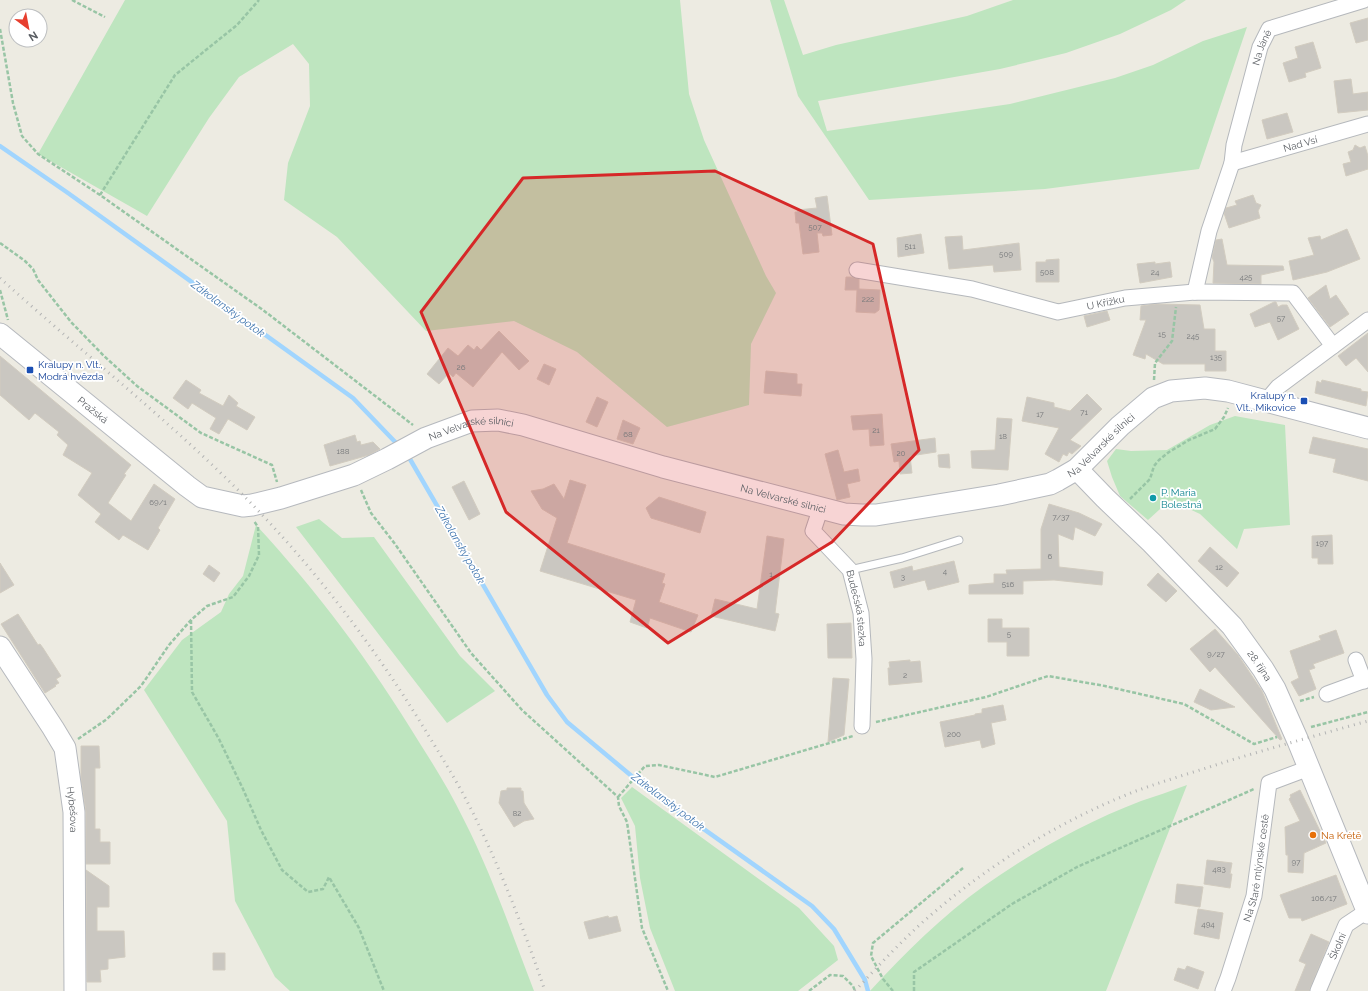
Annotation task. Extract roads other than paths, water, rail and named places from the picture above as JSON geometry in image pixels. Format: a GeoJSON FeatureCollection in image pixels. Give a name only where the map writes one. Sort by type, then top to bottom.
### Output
{"type":"FeatureCollection","features":[{"type":"Feature","properties":{"kind":"main road","name":"Pražská"},"geometry":{"type":"LineString","coordinates":[[0,334],[187,486]]}},
{"type":"Feature","properties":{"kind":"main road","name":"Na Velvarské silnici"},"geometry":{"type":"LineString","coordinates":[[187,486],[202,496],[243,506],[281,498],[354,475],[388,459],[422,440],[472,421],[498,420],[523,425],[663,467],[844,514],[876,515],[999,495],[1038,487],[1058,480],[1077,469],[1120,426],[1153,398],[1171,391],[1205,388],[1228,391],[1268,400],[1368,428]]}},
{"type":"Feature","properties":{"kind":"main road","name":"28. října"},"geometry":{"type":"LineString","coordinates":[[1077,469],[1104,498],[1152,543],[1232,626],[1250,649],[1299,731],[1309,768],[1368,912]]}},
{"type":"Feature","properties":{"kind":"main road","name":"Hybešova"},"geometry":{"type":"LineString","coordinates":[[0,647],[53,728],[64,748],[74,812],[75,991]]}},
{"type":"Feature","properties":{"kind":"street","name":"Na Jáně"},"geometry":{"type":"LineString","coordinates":[[1195,292],[1209,231],[1232,163],[1234,145],[1260,47],[1269,29],[1364,0]]}},
{"type":"Feature","properties":{"kind":"street","name":"Nad Vsí"},"geometry":{"type":"LineString","coordinates":[[1232,163],[1368,124]]}},
{"type":"Feature","properties":{"kind":"street","name":"U Křížku"},"geometry":{"type":"LineString","coordinates":[[857,270],[972,289],[1058,312],[1125,298],[1178,293],[1293,293],[1333,346]]}},
{"type":"Feature","properties":{"kind":"street"},"geometry":{"type":"LineString","coordinates":[[1268,400],[1278,387],[1368,320]]}},
{"type":"Feature","properties":{"kind":"street","name":"Budečská stezka"},"geometry":{"type":"LineString","coordinates":[[821,507],[813,532],[850,570],[862,613],[864,659],[862,726]]}},
{"type":"Feature","properties":{"kind":"street"},"geometry":{"type":"LineString","coordinates":[[1328,694],[1366,680],[1356,660]]}},
{"type":"Feature","properties":{"kind":"street","name":"Na Staré mlýnské cestě"},"geometry":{"type":"LineString","coordinates":[[1223,991],[1254,896],[1269,783],[1309,768]]}},
{"type":"Feature","properties":{"kind":"street","name":"Školní"},"geometry":{"type":"LineString","coordinates":[[1318,991],[1346,925],[1368,912]]}},
{"type":"Feature","properties":{"kind":"lane"},"geometry":{"type":"LineString","coordinates":[[850,570],[902,558],[959,540]]}},
{"type":"Feature","properties":{"kind":"waterway","name":"Zákolanský potok"},"geometry":{"type":"LineString","coordinates":[[0,146],[68,193],[353,398],[399,446]]}},
{"type":"Feature","properties":{"kind":"waterway","name":"Zákolanský potok"},"geometry":{"type":"LineString","coordinates":[[407,454],[547,695],[567,722],[646,788],[812,906],[834,929],[865,980],[868,991]]}},
{"type":"Feature","properties":{"kind":"railway"},"geometry":{"type":"LineString","coordinates":[[0,278],[205,458],[261,513],[338,603],[362,635],[406,700],[464,796],[504,881],[545,991]]}},
{"type":"Feature","properties":{"kind":"railway"},"geometry":{"type":"LineString","coordinates":[[855,991],[912,932],[955,895],[979,877],[1029,844],[1081,815],[1108,802],[1147,787],[1228,761],[1368,721]]}},
{"type":"Feature","properties":{"kind":"place","name":"Kralupy n. Vlt., Modrá hvězda"},"geometry":{"type":"Point","coordinates":[30,370]}},
{"type":"Feature","properties":{"kind":"place","name":"Kralupy n. Vlt., Mikovice"},"geometry":{"type":"Point","coordinates":[1304,401]}},
{"type":"Feature","properties":{"kind":"place","name":"P. Maria Bolestná"},"geometry":{"type":"Point","coordinates":[1153,498]}},
{"type":"Feature","properties":{"kind":"place","name":"Na Krétě"},"geometry":{"type":"Point","coordinates":[1313,835]}}]}
